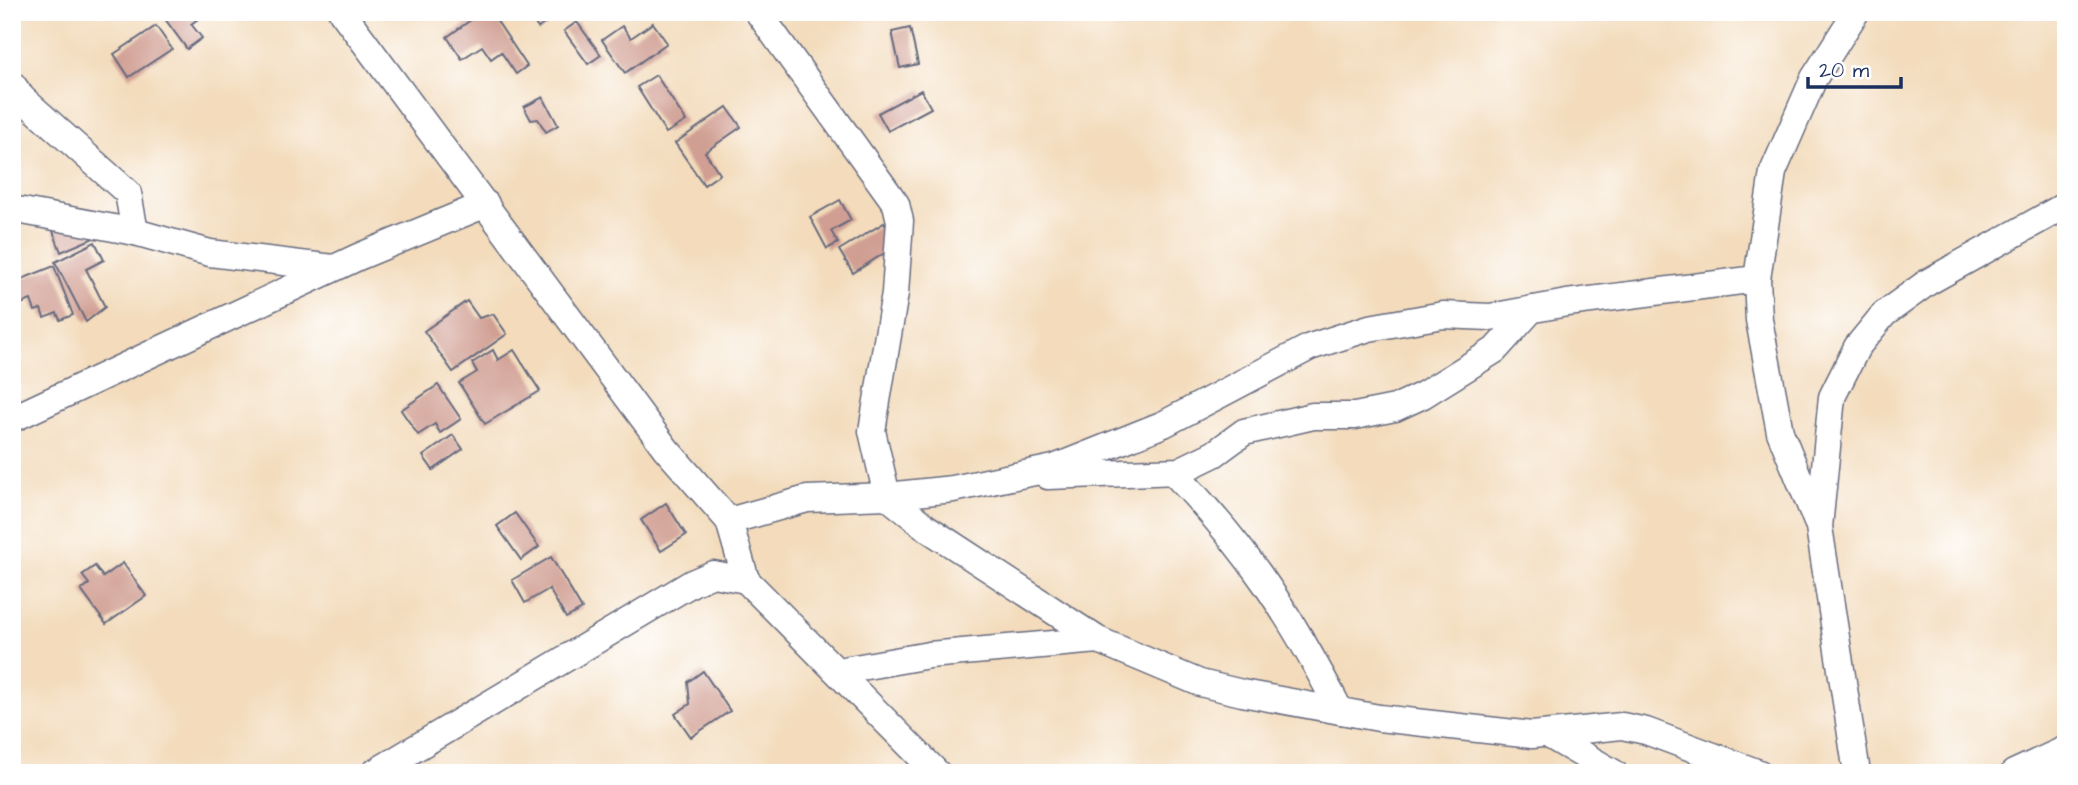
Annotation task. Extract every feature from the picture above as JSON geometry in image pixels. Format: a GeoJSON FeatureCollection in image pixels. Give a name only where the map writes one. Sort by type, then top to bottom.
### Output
{"type":"FeatureCollection","features":[{"type":"Feature","properties":{"kind":"street"},"geometry":{"type":"LineString","coordinates":[[342,12],[666,449],[729,520],[746,580],[937,773]]}},
{"type":"Feature","properties":{"kind":"street"},"geometry":{"type":"LineString","coordinates":[[758,12],[896,204],[900,221],[895,293],[872,431],[887,496],[927,528],[1098,640],[1200,682],[1340,711],[1445,726],[1547,734],[1622,726],[1646,731],[1759,773]]}},
{"type":"Feature","properties":{"kind":"street"},"geometry":{"type":"LineString","coordinates":[[1856,12],[1814,78],[1773,172],[1757,279],[1759,320],[1780,432],[1819,527],[1857,773]]}},
{"type":"Feature","properties":{"kind":"street"},"geometry":{"type":"LineString","coordinates":[[12,83],[22,99],[128,193],[135,232]]}},
{"type":"Feature","properties":{"kind":"street"},"geometry":{"type":"LineString","coordinates":[[12,419],[334,268],[486,204]]}},
{"type":"Feature","properties":{"kind":"street"},"geometry":{"type":"LineString","coordinates":[[1819,527],[1832,397],[1857,347],[1884,314],[1928,282],[2066,205]]}},
{"type":"Feature","properties":{"kind":"street"},"geometry":{"type":"LineString","coordinates":[[12,209],[135,232],[210,253],[334,268]]}},
{"type":"Feature","properties":{"kind":"street"},"geometry":{"type":"LineString","coordinates":[[729,520],[807,499],[887,496],[953,489],[1054,468],[1164,424],[1280,360],[1322,343],[1420,318],[1490,317],[1757,279]]}},
{"type":"Feature","properties":{"kind":"street"},"geometry":{"type":"LineString","coordinates":[[1014,476],[1173,472],[1214,454],[1244,432],[1274,423],[1313,416],[1354,416],[1395,408],[1423,395],[1494,350],[1532,309]]}},
{"type":"Feature","properties":{"kind":"street"},"geometry":{"type":"LineString","coordinates":[[1173,472],[1229,531],[1272,591],[1340,711]]}},
{"type":"Feature","properties":{"kind":"street"},"geometry":{"type":"LineString","coordinates":[[374,773],[692,583],[713,574],[746,580]]}},
{"type":"Feature","properties":{"kind":"street"},"geometry":{"type":"LineString","coordinates":[[838,671],[929,655],[1098,640]]}},
{"type":"Feature","properties":{"kind":"street"},"geometry":{"type":"LineString","coordinates":[[1547,734],[1614,773]]}},
{"type":"Feature","properties":{"kind":"street"},"geometry":{"type":"LineString","coordinates":[[2014,773],[2066,749]]}},
{"type":"Feature","properties":{"kind":"building"},"geometry":{"type":"Polygon","coordinates":[[[174,12],[208,12],[191,24],[202,38],[187,49],[165,19],[174,12]]]}},
{"type":"Feature","properties":{"kind":"building"},"geometry":{"type":"Polygon","coordinates":[[[482,12],[491,12],[527,66],[516,74],[501,52],[491,59],[482,46],[462,59],[447,37],[482,12]]]}},
{"type":"Feature","properties":{"kind":"building"},"geometry":{"type":"Polygon","coordinates":[[[527,12],[554,12],[556,16],[538,28],[527,12]]]}},
{"type":"Feature","properties":{"kind":"building"},"geometry":{"type":"Polygon","coordinates":[[[577,22],[601,55],[588,64],[564,31],[577,22]]]}},
{"type":"Feature","properties":{"kind":"building"},"geometry":{"type":"Polygon","coordinates":[[[653,23],[667,43],[625,73],[602,40],[622,26],[631,38],[653,23]]]}},
{"type":"Feature","properties":{"kind":"building"},"geometry":{"type":"Polygon","coordinates":[[[156,26],[172,49],[129,77],[114,54],[156,26]]]}},
{"type":"Feature","properties":{"kind":"building"},"geometry":{"type":"Polygon","coordinates":[[[910,28],[918,64],[900,68],[892,32],[910,28]]]}},
{"type":"Feature","properties":{"kind":"building"},"geometry":{"type":"Polygon","coordinates":[[[656,75],[686,121],[666,133],[637,87],[656,75]]]}},
{"type":"Feature","properties":{"kind":"building"},"geometry":{"type":"Polygon","coordinates":[[[921,90],[931,108],[888,131],[878,113],[921,90]]]}},
{"type":"Feature","properties":{"kind":"building"},"geometry":{"type":"Polygon","coordinates":[[[543,97],[558,125],[546,132],[538,119],[531,120],[524,107],[543,97]]]}},
{"type":"Feature","properties":{"kind":"building"},"geometry":{"type":"Polygon","coordinates":[[[727,107],[741,127],[705,152],[720,174],[704,185],[675,143],[727,107]]]}},
{"type":"Feature","properties":{"kind":"building"},"geometry":{"type":"Polygon","coordinates":[[[840,200],[851,220],[831,231],[838,243],[827,249],[810,217],[840,200]]]}},
{"type":"Feature","properties":{"kind":"building"},"geometry":{"type":"Polygon","coordinates":[[[47,215],[96,237],[61,252],[47,215]]]}},
{"type":"Feature","properties":{"kind":"building"},"geometry":{"type":"Polygon","coordinates":[[[884,223],[897,245],[853,273],[839,250],[884,223]]]}},
{"type":"Feature","properties":{"kind":"building"},"geometry":{"type":"Polygon","coordinates":[[[95,242],[104,260],[86,269],[105,307],[86,322],[55,262],[95,242]]]}},
{"type":"Feature","properties":{"kind":"building"},"geometry":{"type":"Polygon","coordinates":[[[54,266],[73,315],[60,320],[57,313],[44,318],[41,309],[35,311],[31,300],[12,307],[12,283],[54,266]]]}},
{"type":"Feature","properties":{"kind":"building"},"geometry":{"type":"Polygon","coordinates":[[[467,301],[479,318],[493,314],[507,334],[453,372],[424,331],[467,301]]]}},
{"type":"Feature","properties":{"kind":"building"},"geometry":{"type":"Polygon","coordinates":[[[493,350],[498,360],[514,350],[540,391],[485,424],[459,383],[477,372],[472,363],[493,350]]]}},
{"type":"Feature","properties":{"kind":"building"},"geometry":{"type":"Polygon","coordinates":[[[438,385],[461,419],[440,433],[435,424],[418,435],[401,410],[438,385]]]}},
{"type":"Feature","properties":{"kind":"building"},"geometry":{"type":"Polygon","coordinates":[[[453,435],[463,449],[433,470],[423,456],[453,435]]]}},
{"type":"Feature","properties":{"kind":"building"},"geometry":{"type":"Polygon","coordinates":[[[666,503],[686,535],[661,551],[641,520],[666,503]]]}},
{"type":"Feature","properties":{"kind":"building"},"geometry":{"type":"Polygon","coordinates":[[[515,513],[539,547],[521,560],[497,526],[515,513]]]}},
{"type":"Feature","properties":{"kind":"building"},"geometry":{"type":"Polygon","coordinates":[[[551,557],[582,609],[566,618],[549,589],[525,603],[512,580],[551,557]]]}},
{"type":"Feature","properties":{"kind":"building"},"geometry":{"type":"Polygon","coordinates":[[[123,563],[146,596],[106,624],[81,590],[89,584],[82,575],[95,566],[103,577],[123,563]]]}},
{"type":"Feature","properties":{"kind":"building"},"geometry":{"type":"Polygon","coordinates":[[[703,671],[730,711],[691,737],[675,714],[690,704],[688,682],[703,671]]]}}]}
